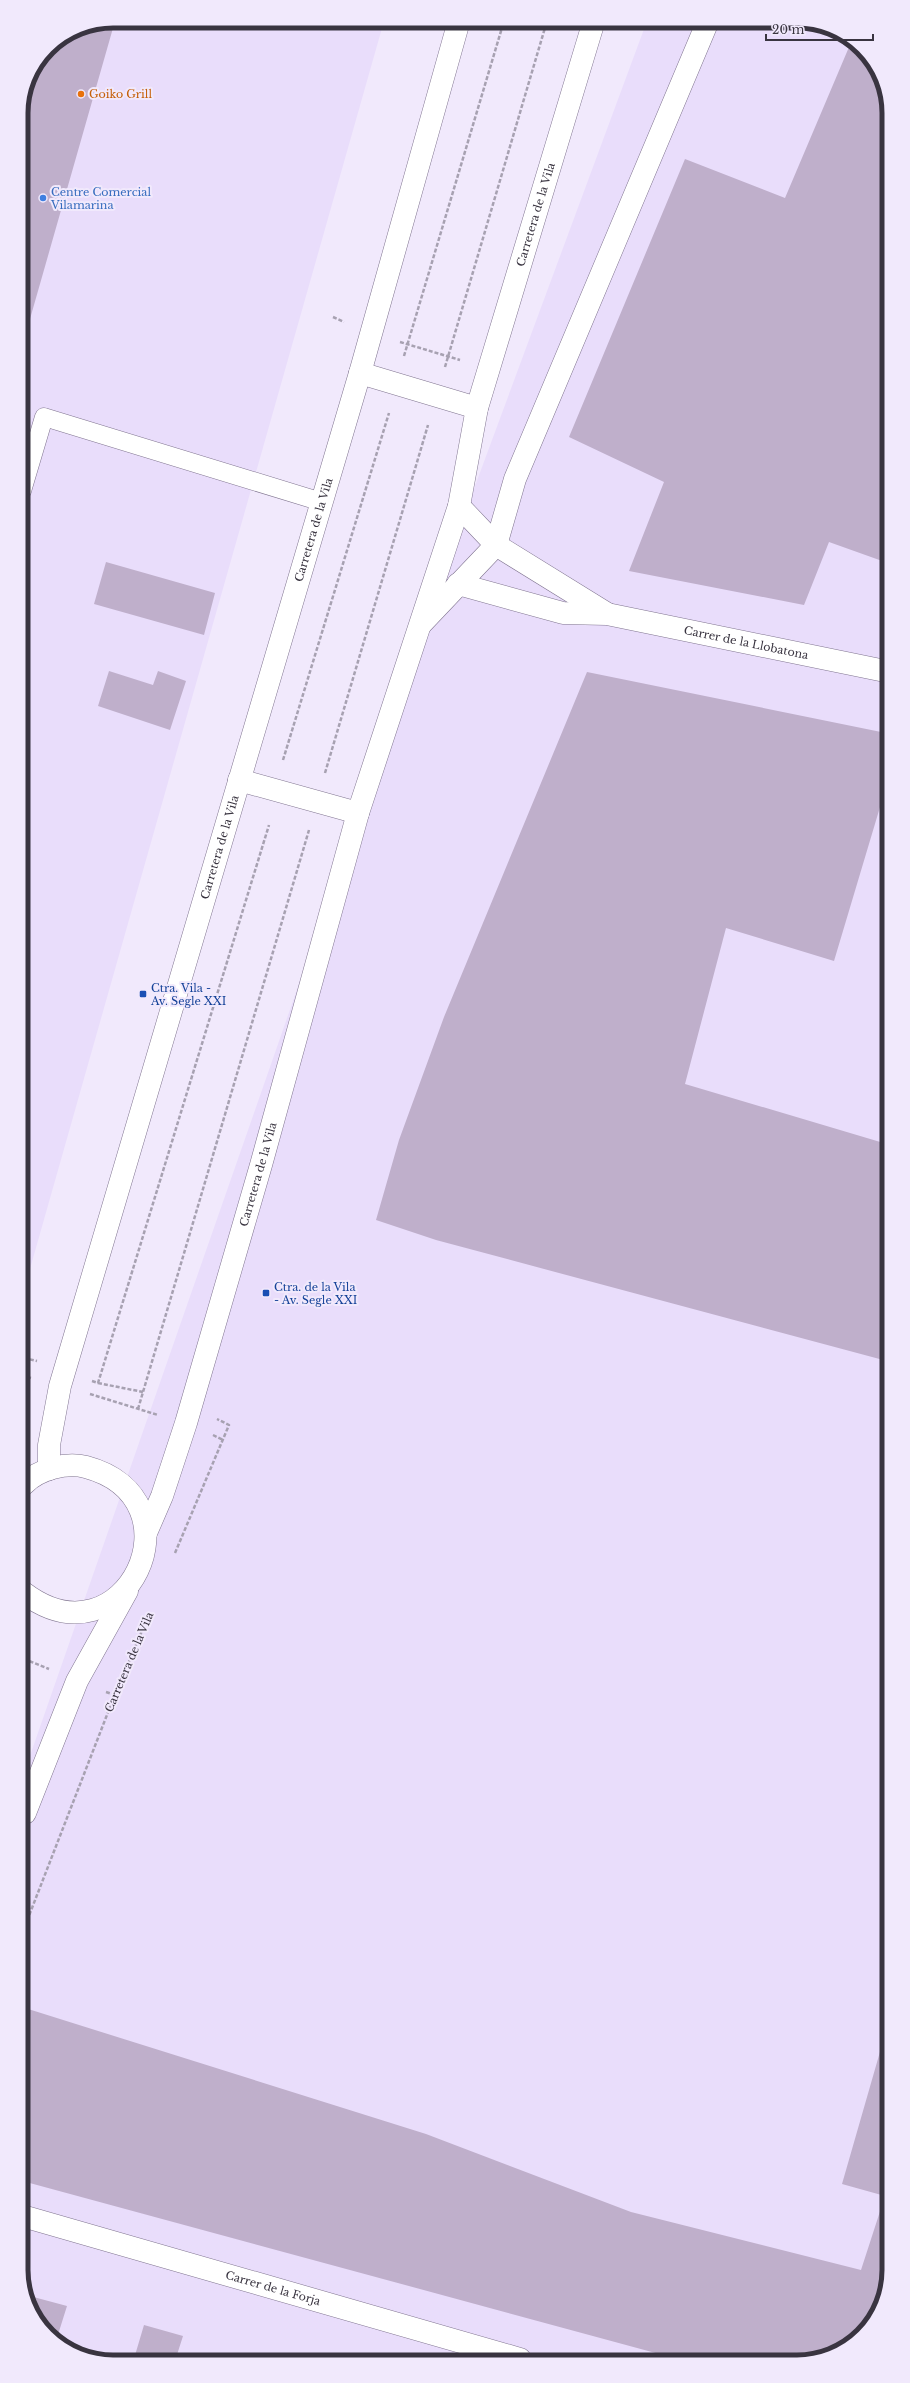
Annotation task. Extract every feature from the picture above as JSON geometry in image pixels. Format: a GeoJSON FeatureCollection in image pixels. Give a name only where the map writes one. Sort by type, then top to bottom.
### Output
{"type":"FeatureCollection","features":[{"type":"Feature","properties":{"kind":"street","name":"Carretera de la Vila"},"geometry":{"type":"LineString","coordinates":[[49,1469],[49,1445],[60,1386],[238,780],[322,502],[457,28]]}},
{"type":"Feature","properties":{"kind":"street","name":"Carretera de la Vila"},"geometry":{"type":"LineString","coordinates":[[146,1533],[162,1496],[186,1423],[261,1165],[358,812],[459,506],[477,408],[592,28]]}},
{"type":"Feature","properties":{"kind":"street"},"geometry":{"type":"LineString","coordinates":[[421,624],[496,545],[515,479],[705,28]]}},
{"type":"Feature","properties":{"kind":"street"},"geometry":{"type":"LineString","coordinates":[[360,372],[477,408]]}},
{"type":"Feature","properties":{"kind":"street","name":"Carrer de la Llobatona"},"geometry":{"type":"LineString","coordinates":[[459,506],[496,545],[607,614]]}},
{"type":"Feature","properties":{"kind":"street","name":"Carrer de la Llobatona"},"geometry":{"type":"LineString","coordinates":[[458,584],[563,613],[607,614],[882,670]]}},
{"type":"Feature","properties":{"kind":"street","name":"Carretera de la Vila"},"geometry":{"type":"LineString","coordinates":[[238,780],[358,812]]}},
{"type":"Feature","properties":{"kind":"street"},"geometry":{"type":"LineString","coordinates":[[28,1482],[49,1469],[66,1466],[82,1466],[98,1470],[113,1478],[126,1488],[136,1502],[146,1533],[145,1550],[141,1567],[77,1681],[28,1805]]}},
{"type":"Feature","properties":{"kind":"street"},"geometry":{"type":"LineString","coordinates":[[28,1596],[38,1604],[58,1611],[79,1612],[100,1607],[118,1597],[133,1581]]}},
{"type":"Feature","properties":{"kind":"street","name":"Carrer de la Forja"},"geometry":{"type":"LineString","coordinates":[[28,2218],[506,2355]]}},
{"type":"Feature","properties":{"kind":"lane"},"geometry":{"type":"LineString","coordinates":[[28,471],[44,416],[322,502]]}},
{"type":"Feature","properties":{"kind":"path"},"geometry":{"type":"LineString","coordinates":[[402,360],[502,28]]}},
{"type":"Feature","properties":{"kind":"path"},"geometry":{"type":"LineString","coordinates":[[138,1409],[544,28]]}},
{"type":"Feature","properties":{"kind":"path"},"geometry":{"type":"LineString","coordinates":[[332,317],[344,322]]}},
{"type":"Feature","properties":{"kind":"path"},"geometry":{"type":"LineString","coordinates":[[395,339],[407,345],[449,355],[462,360]]}},
{"type":"Feature","properties":{"kind":"path"},"geometry":{"type":"LineString","coordinates":[[283,760],[390,409]]}},
{"type":"Feature","properties":{"kind":"path"},"geometry":{"type":"LineString","coordinates":[[98,1383],[269,825]]}},
{"type":"Feature","properties":{"kind":"path"},"geometry":{"type":"LineString","coordinates":[[28,1359],[37,1361]]}},
{"type":"Feature","properties":{"kind":"path"},"geometry":{"type":"LineString","coordinates":[[86,1379],[98,1383],[143,1392]]}},
{"type":"Feature","properties":{"kind":"path"},"geometry":{"type":"LineString","coordinates":[[88,1394],[159,1415]]}},
{"type":"Feature","properties":{"kind":"path"},"geometry":{"type":"LineString","coordinates":[[174,1557],[229,1425],[212,1416]]}},
{"type":"Feature","properties":{"kind":"path","name":"Carretera de la Vila"},"geometry":{"type":"LineString","coordinates":[[28,1918],[112,1702],[146,1622]]}},
{"type":"Feature","properties":{"kind":"path"},"geometry":{"type":"LineString","coordinates":[[28,1661],[56,1672]]}},
{"type":"Feature","properties":{"kind":"shaded area"},"geometry":{"type":"Polygon","coordinates":[[[382,28],[28,1276],[28,108],[29,100],[105,29],[382,28]]]}},
{"type":"Feature","properties":{"kind":"shaded area"},"geometry":{"type":"Polygon","coordinates":[[[644,28],[802,28],[824,33],[839,39],[849,46],[857,53],[871,71],[879,91],[882,113],[882,2270],[879,2292],[868,2317],[849,2337],[839,2344],[819,2352],[797,2355],[108,2355],[91,2352],[71,2344],[53,2330],[42,2317],[30,2286],[28,2275],[28,1761],[431,605],[644,28]]]}},
{"type":"Feature","properties":{"kind":"building","name":"Centre Comercial Vilamarina"},"geometry":{"type":"Polygon","coordinates":[[[113,28],[28,326],[28,108],[31,91],[42,66],[53,53],[66,42],[86,33],[113,28]]]}},
{"type":"Feature","properties":{"kind":"building"},"geometry":{"type":"Polygon","coordinates":[[[849,46],[857,53],[871,71],[879,91],[882,113],[882,561],[829,542],[804,605],[629,571],[664,482],[569,437],[685,159],[785,198],[849,46]]]}},
{"type":"Feature","properties":{"kind":"building"},"geometry":{"type":"Polygon","coordinates":[[[106,562],[215,593],[204,635],[94,604],[106,562]]]}},
{"type":"Feature","properties":{"kind":"building"},"geometry":{"type":"Polygon","coordinates":[[[109,671],[153,685],[158,671],[186,681],[170,730],[98,706],[109,671]]]}},
{"type":"Feature","properties":{"kind":"building"},"geometry":{"type":"Polygon","coordinates":[[[587,672],[882,732],[882,800],[834,961],[726,928],[685,1084],[882,1143],[882,1360],[436,1240],[376,1220],[399,1140],[444,1017],[587,672]]]}},
{"type":"Feature","properties":{"kind":"building"},"geometry":{"type":"Polygon","coordinates":[[[28,2009],[426,2134],[631,2212],[861,2270],[882,2205],[882,2270],[879,2292],[868,2317],[857,2330],[839,2344],[819,2352],[797,2355],[663,2355],[28,2183],[28,2009]]]}},
{"type":"Feature","properties":{"kind":"building"},"geometry":{"type":"Polygon","coordinates":[[[882,2045],[882,2195],[842,2184],[882,2045]]]}},
{"type":"Feature","properties":{"kind":"building"},"geometry":{"type":"Polygon","coordinates":[[[33,2297],[67,2306],[58,2334],[42,2317],[33,2297]]]}},
{"type":"Feature","properties":{"kind":"building"},"geometry":{"type":"Polygon","coordinates":[[[144,2325],[183,2336],[177,2355],[135,2355],[144,2325]]]}},
{"type":"Feature","properties":{"kind":"place","name":"Goiko Grill"},"geometry":{"type":"Point","coordinates":[81,94]}},
{"type":"Feature","properties":{"kind":"place","name":"Centre Comercial Vilamarina"},"geometry":{"type":"Point","coordinates":[43,198]}},
{"type":"Feature","properties":{"kind":"place","name":"Ctra. Vila - Av. Segle XXI"},"geometry":{"type":"Point","coordinates":[143,994]}},
{"type":"Feature","properties":{"kind":"place","name":"Ctra. de la Vila - Av. Segle XXI"},"geometry":{"type":"Point","coordinates":[266,1293]}}]}
